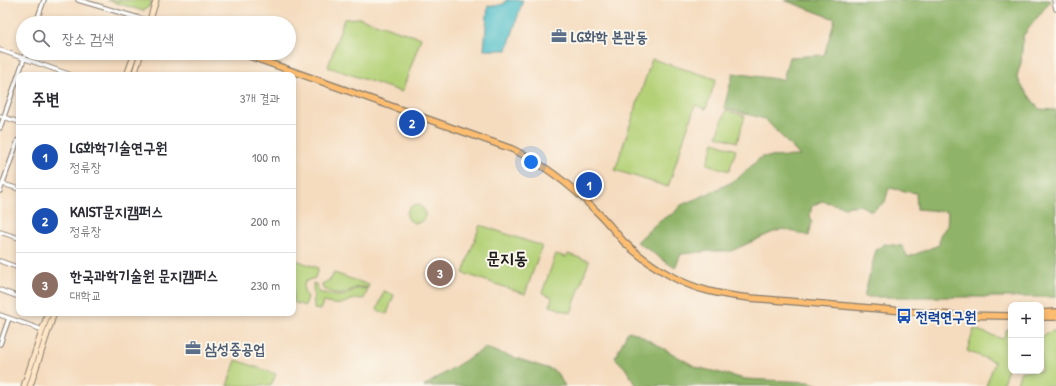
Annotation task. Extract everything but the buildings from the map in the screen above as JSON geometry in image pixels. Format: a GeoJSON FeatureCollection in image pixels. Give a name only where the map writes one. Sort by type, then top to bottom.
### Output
{"type":"FeatureCollection","features":[{"type":"Feature","properties":{"kind":"main road"},"geometry":{"type":"LineString","coordinates":[[150,16],[156,0]]}},
{"type":"Feature","properties":{"kind":"main road"},"geometry":{"type":"LineString","coordinates":[[128,72],[132,60]]}},
{"type":"Feature","properties":{"kind":"main road"},"geometry":{"type":"LineString","coordinates":[[135,72],[139,60]]}},
{"type":"Feature","properties":{"kind":"main road"},"geometry":{"type":"LineString","coordinates":[[261,60],[295,72]]}},
{"type":"Feature","properties":{"kind":"main road"},"geometry":{"type":"LineString","coordinates":[[296,72],[512,149],[522,154],[546,168],[570,186],[596,210],[624,241],[643,258],[672,277],[693,286],[719,294],[750,298],[951,315],[1008,316]]}},
{"type":"Feature","properties":{"kind":"main road"},"geometry":{"type":"LineString","coordinates":[[1044,313],[1056,312]]}},
{"type":"Feature","properties":{"kind":"main road"},"geometry":{"type":"LineString","coordinates":[[24,386],[47,316]]}},
{"type":"Feature","properties":{"kind":"main road"},"geometry":{"type":"LineString","coordinates":[[30,386],[53,316]]}},
{"type":"Feature","properties":{"kind":"main road"},"geometry":{"type":"LineString","coordinates":[[1044,317],[1056,317]]}},
{"type":"Feature","properties":{"kind":"street"},"geometry":{"type":"LineString","coordinates":[[38,16],[44,0]]}},
{"type":"Feature","properties":{"kind":"street"},"geometry":{"type":"LineString","coordinates":[[78,0],[129,16]]}},
{"type":"Feature","properties":{"kind":"street"},"geometry":{"type":"LineString","coordinates":[[1054,0],[1056,9]]}},
{"type":"Feature","properties":{"kind":"street"},"geometry":{"type":"LineString","coordinates":[[0,50],[16,56]]}},
{"type":"Feature","properties":{"kind":"street"},"geometry":{"type":"LineString","coordinates":[[19,72],[24,60]]}},
{"type":"Feature","properties":{"kind":"street"},"geometry":{"type":"LineString","coordinates":[[27,60],[62,72]]}},
{"type":"Feature","properties":{"kind":"street"},"geometry":{"type":"LineString","coordinates":[[0,128],[2,117],[16,80]]}},
{"type":"Feature","properties":{"kind":"street"},"geometry":{"type":"LineString","coordinates":[[2,117],[16,121]]}},
{"type":"Feature","properties":{"kind":"street"},"geometry":{"type":"LineString","coordinates":[[0,191],[16,146]]}},
{"type":"Feature","properties":{"kind":"street"},"geometry":{"type":"LineString","coordinates":[[3,184],[16,188]]}},
{"type":"Feature","properties":{"kind":"street"},"geometry":{"type":"LineString","coordinates":[[0,232],[16,237]]}},
{"type":"Feature","properties":{"kind":"street"},"geometry":{"type":"LineString","coordinates":[[0,261],[16,267]]}},
{"type":"Feature","properties":{"kind":"street"},"geometry":{"type":"LineString","coordinates":[[0,290],[16,296]]}},
{"type":"Feature","properties":{"kind":"street"},"geometry":{"type":"LineString","coordinates":[[0,315],[48,332]]}},
{"type":"Feature","properties":{"kind":"street"},"geometry":{"type":"LineString","coordinates":[[0,344],[1,335],[9,318]]}},
{"type":"Feature","properties":{"kind":"green space"},"geometry":{"type":"Polygon","coordinates":[[[107,0],[151,0],[150,6],[143,11],[107,0]]]}},
{"type":"Feature","properties":{"kind":"green space"},"geometry":{"type":"Polygon","coordinates":[[[784,0],[1051,0],[1023,36],[1021,63],[1017,76],[1021,85],[1039,109],[1056,110],[1056,297],[864,297],[876,250],[884,244],[902,246],[908,257],[939,245],[940,235],[947,226],[948,212],[917,209],[916,193],[889,188],[885,202],[872,211],[859,205],[845,207],[822,201],[812,206],[810,215],[812,222],[809,236],[783,229],[731,251],[681,254],[675,268],[637,242],[660,220],[674,213],[681,205],[736,180],[761,157],[800,156],[765,119],[724,108],[733,73],[783,80],[789,57],[824,55],[835,19],[784,0]]]}},
{"type":"Feature","properties":{"kind":"green space"},"geometry":{"type":"Polygon","coordinates":[[[360,18],[421,38],[402,92],[328,67],[344,19],[360,18]]]}},
{"type":"Feature","properties":{"kind":"green space"},"geometry":{"type":"Polygon","coordinates":[[[652,59],[716,79],[706,109],[695,105],[668,187],[615,170],[652,59]]]}},
{"type":"Feature","properties":{"kind":"green space"},"geometry":{"type":"Polygon","coordinates":[[[726,110],[745,116],[737,142],[717,136],[726,110]]]}},
{"type":"Feature","properties":{"kind":"green space"},"geometry":{"type":"Polygon","coordinates":[[[714,142],[736,150],[729,171],[707,164],[714,142]]]}},
{"type":"Feature","properties":{"kind":"green space"},"geometry":{"type":"Polygon","coordinates":[[[416,205],[422,208],[425,214],[422,220],[416,223],[410,220],[407,214],[410,208],[416,205]]]}},
{"type":"Feature","properties":{"kind":"green space"},"geometry":{"type":"Polygon","coordinates":[[[480,225],[542,246],[525,294],[463,273],[480,225]]]}},
{"type":"Feature","properties":{"kind":"green space"},"geometry":{"type":"Polygon","coordinates":[[[556,254],[566,257],[568,254],[589,261],[571,313],[550,306],[552,297],[542,293],[556,254]]]}},
{"type":"Feature","properties":{"kind":"green space"},"geometry":{"type":"Polygon","coordinates":[[[296,260],[318,268],[315,278],[306,281],[304,286],[304,291],[308,297],[305,306],[296,303],[296,260]]]}},
{"type":"Feature","properties":{"kind":"green space"},"geometry":{"type":"Polygon","coordinates":[[[334,273],[369,285],[368,288],[359,287],[339,294],[323,289],[322,284],[331,279],[334,273]]]}},
{"type":"Feature","properties":{"kind":"green space"},"geometry":{"type":"Polygon","coordinates":[[[313,283],[316,284],[319,293],[336,296],[347,294],[362,288],[368,289],[364,299],[355,299],[341,304],[323,302],[320,310],[314,309],[313,283]]]}},
{"type":"Feature","properties":{"kind":"green space"},"geometry":{"type":"Polygon","coordinates":[[[384,291],[394,295],[387,314],[377,310],[384,291]]]}},
{"type":"Feature","properties":{"kind":"green space"},"geometry":{"type":"Polygon","coordinates":[[[974,329],[1003,339],[1008,329],[1008,369],[1002,386],[986,386],[995,362],[967,351],[974,329]]]}},
{"type":"Feature","properties":{"kind":"green space"},"geometry":{"type":"Polygon","coordinates":[[[628,331],[636,333],[696,367],[745,379],[810,382],[822,386],[637,386],[625,368],[615,358],[628,331]]]}},
{"type":"Feature","properties":{"kind":"green space"},"geometry":{"type":"Polygon","coordinates":[[[1056,331],[1056,386],[1016,386],[1020,374],[1044,374],[1044,336],[1047,333],[1056,331]]]}},
{"type":"Feature","properties":{"kind":"green space"},"geometry":{"type":"Polygon","coordinates":[[[485,348],[553,370],[557,373],[565,386],[424,386],[485,348]]]}},
{"type":"Feature","properties":{"kind":"green space"},"geometry":{"type":"Polygon","coordinates":[[[236,360],[276,374],[271,386],[227,386],[236,360]]]}},
{"type":"Feature","properties":{"kind":"water"},"geometry":{"type":"Polygon","coordinates":[[[506,0],[523,0],[507,50],[484,50],[488,5],[494,6],[504,4],[506,0]]]}},
{"type":"Feature","properties":{"kind":"place","name":"LG화학 본관동"},"geometry":{"type":"Point","coordinates":[559,36]}},
{"type":"Feature","properties":{"kind":"place","name":"KAIST문지캠퍼스"},"geometry":{"type":"Point","coordinates":[412,123]}},
{"type":"Feature","properties":{"kind":"place","name":"LG화학기술연구원"},"geometry":{"type":"Point","coordinates":[589,185]}},
{"type":"Feature","properties":{"kind":"place","name":"한국과학기술원 문지캠퍼스"},"geometry":{"type":"Point","coordinates":[440,273]}},
{"type":"Feature","properties":{"kind":"place","name":"전력연구원"},"geometry":{"type":"Point","coordinates":[904,316]}},
{"type":"Feature","properties":{"kind":"place","name":"삼성중공업"},"geometry":{"type":"Point","coordinates":[193,348]}},
{"type":"Feature","properties":{"kind":"district","name":"문지동"},"geometry":{"type":"Point","coordinates":[507,257]}}]}
